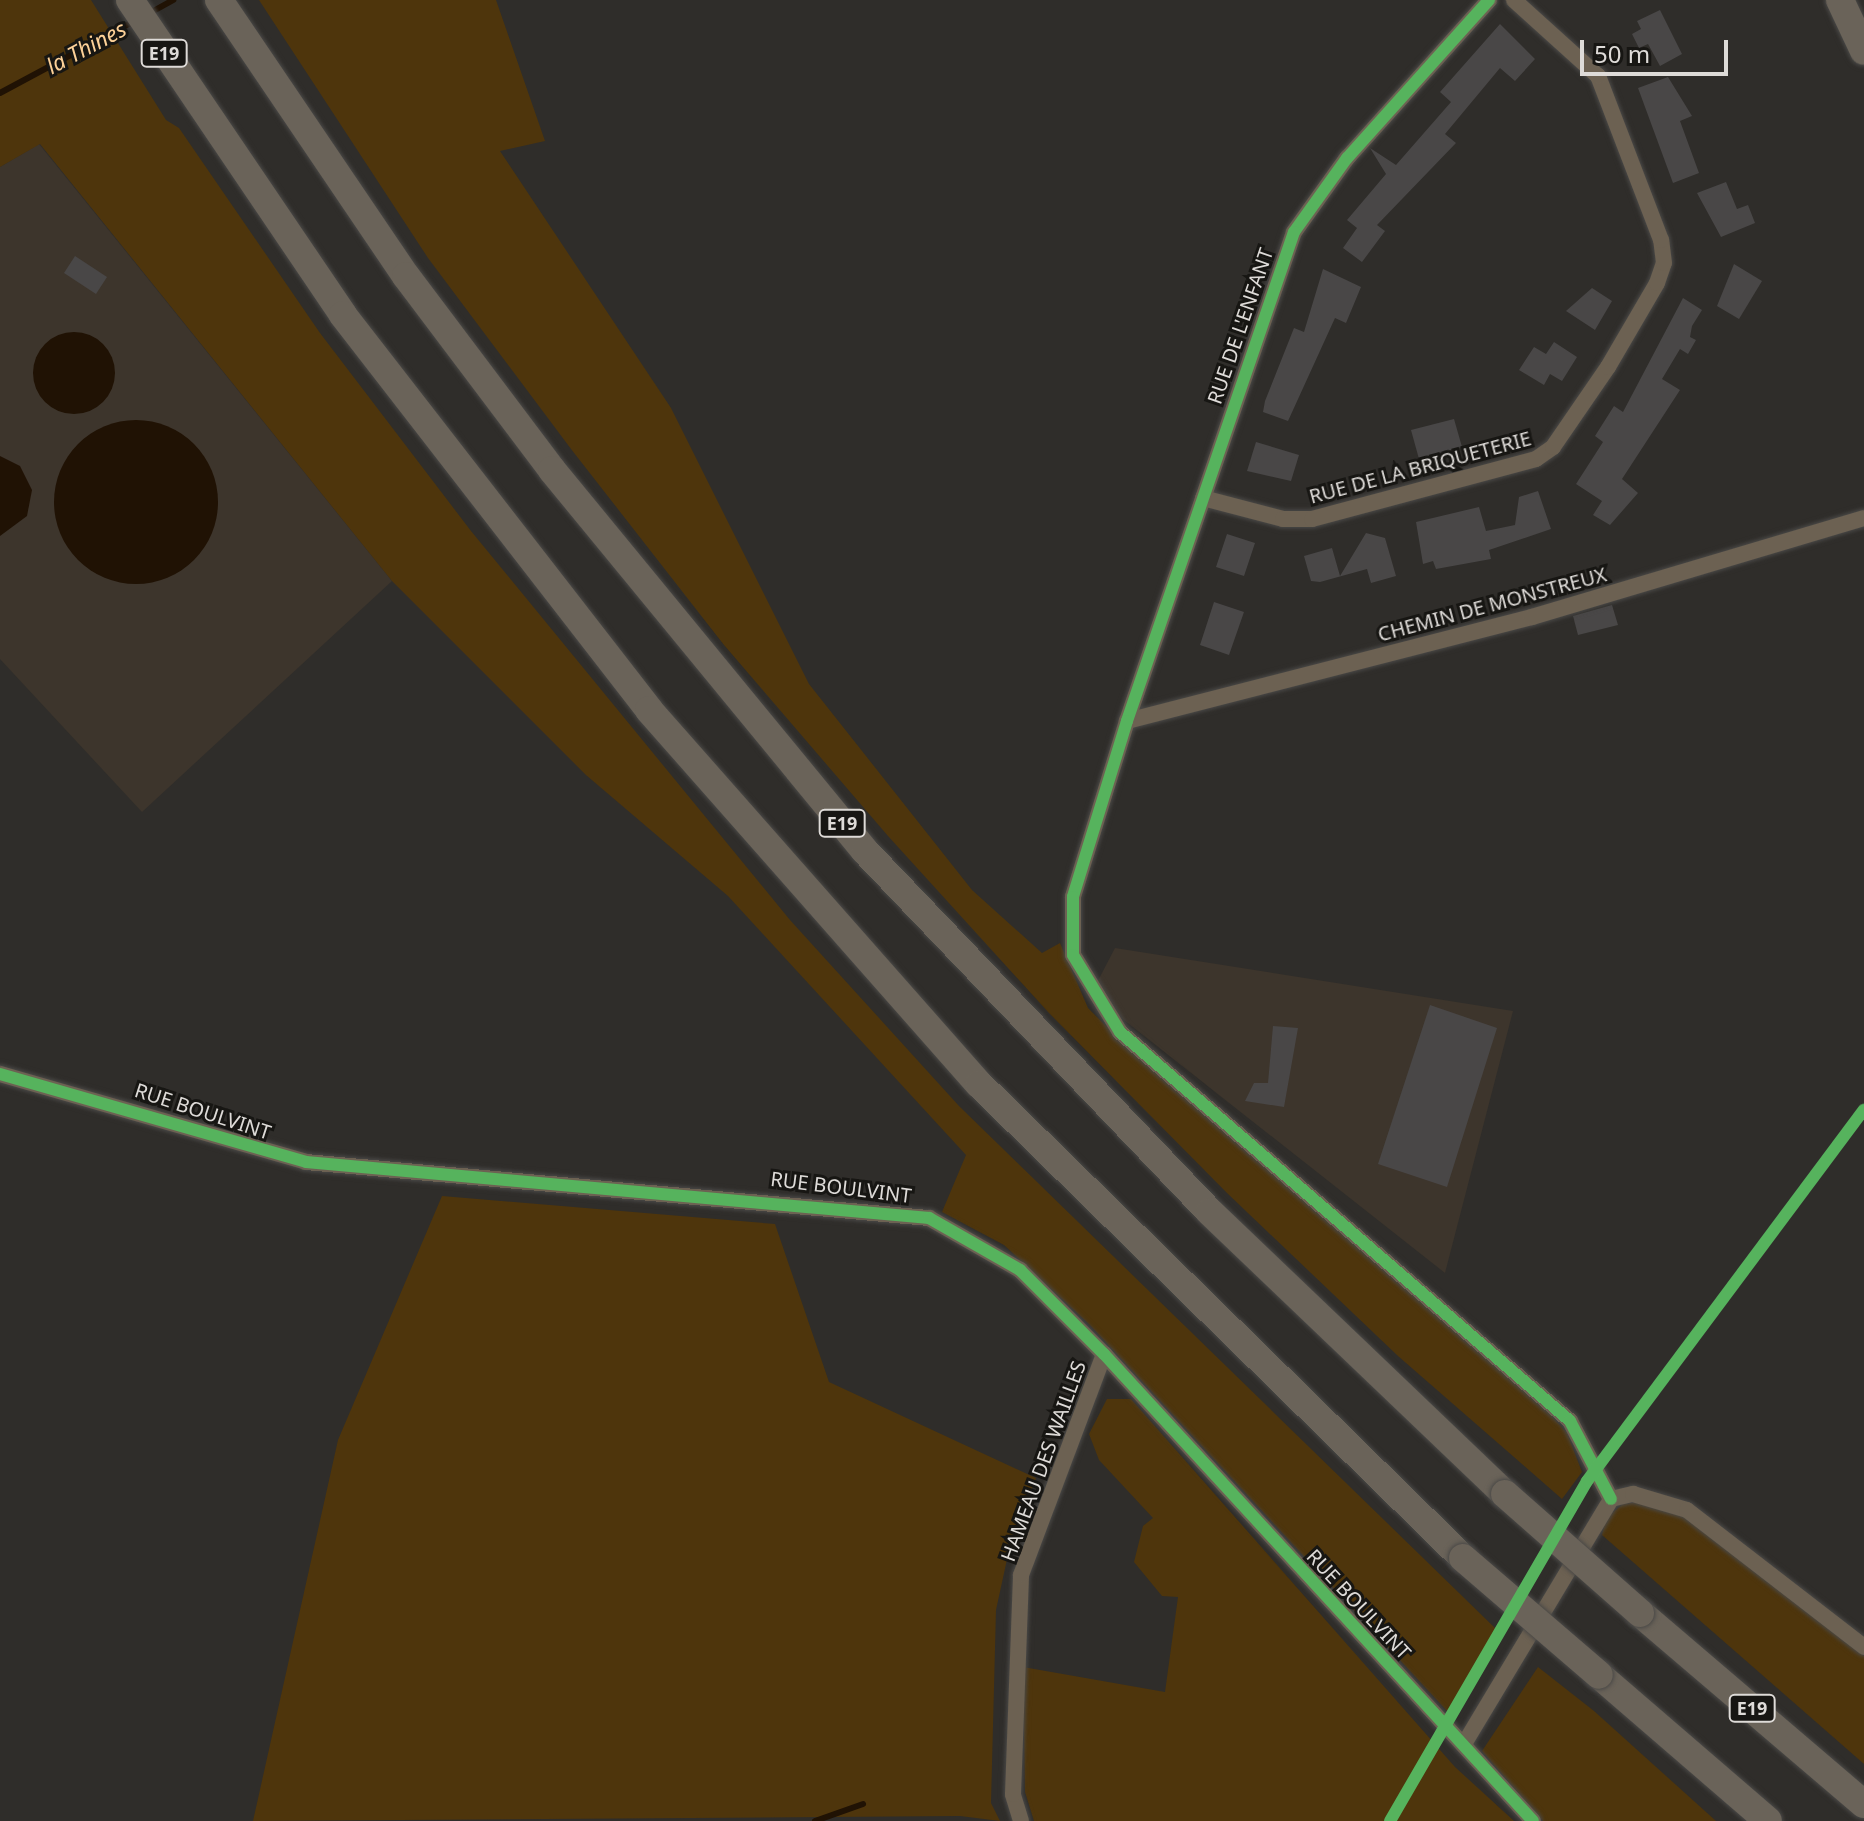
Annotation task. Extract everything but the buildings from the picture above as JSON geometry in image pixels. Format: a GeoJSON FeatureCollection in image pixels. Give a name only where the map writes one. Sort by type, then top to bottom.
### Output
{"type":"FeatureCollection","features":[{"type":"Feature","properties":{"kind":"highway","name":"E19"},"geometry":{"type":"LineString","coordinates":[[130,0],[197,107],[493,516],[813,902],[979,1084],[1163,1270],[1463,1558],[1768,1821]]}},
{"type":"Feature","properties":{"kind":"highway","name":"E19"},"geometry":{"type":"LineString","coordinates":[[219,0],[267,76],[552,470],[865,851],[1187,1189],[1505,1494],[1864,1804]]}},
{"type":"Feature","properties":{"kind":"highway"},"geometry":{"type":"LineString","coordinates":[[1840,0],[1864,51]]}},
{"type":"Feature","properties":{"kind":"street","name":"RUE DE L'ENFANT"},"geometry":{"type":"LineString","coordinates":[[1489,0],[1347,158],[1294,232],[1127,721],[1073,897],[1073,955],[1101,1011],[1570,1421],[1611,1499]]}},
{"type":"Feature","properties":{"kind":"street","name":"RUE DE LA BRIQUETERIE"},"geometry":{"type":"LineString","coordinates":[[1203,498],[1283,519],[1312,519],[1536,459],[1553,447],[1608,367],[1657,283],[1664,263],[1661,240],[1598,76],[1514,0]]}},
{"type":"Feature","properties":{"kind":"street","name":"CHEMIN DE MONSTREUX"},"geometry":{"type":"LineString","coordinates":[[1127,721],[1532,617],[1864,518]]}},
{"type":"Feature","properties":{"kind":"street","name":"RUE BOULVINT"},"geometry":{"type":"LineString","coordinates":[[0,1074],[306,1162],[929,1218],[1020,1270],[1104,1354],[1533,1821]]}},
{"type":"Feature","properties":{"kind":"street","name":"HAMEAU DES WAILLES"},"geometry":{"type":"LineString","coordinates":[[1021,1821],[1013,1794],[1021,1575],[1104,1354]]}},
{"type":"Feature","properties":{"kind":"street"},"geometry":{"type":"LineString","coordinates":[[1464,1744],[1611,1499],[1633,1494],[1687,1510],[1864,1647]]}},
{"type":"Feature","properties":{"kind":"shaded area"},"geometry":{"type":"Polygon","coordinates":[[[0,0],[91,0],[166,120],[179,128],[320,333],[471,531],[790,920],[959,1106],[1496,1629],[1457,1705],[1447,1711],[1089,1324],[1004,1245],[942,1212],[966,1155],[728,896],[586,775],[392,581],[40,144],[0,167],[0,0]]]}},
{"type":"Feature","properties":{"kind":"shaded area"},"geometry":{"type":"Polygon","coordinates":[[[259,0],[496,0],[545,141],[500,151],[671,408],[809,684],[972,890],[1042,953],[1060,943],[1088,1008],[1124,1044],[1537,1400],[1567,1433],[1582,1472],[1562,1499],[1398,1356],[1227,1193],[1049,1013],[888,836],[724,645],[571,449],[428,258],[259,0]]]}},
{"type":"Feature","properties":{"kind":"shaded area"},"geometry":{"type":"Polygon","coordinates":[[[39,144],[392,581],[142,812],[0,659],[0,167],[39,144]]]}},
{"type":"Feature","properties":{"kind":"shaded area"},"geometry":{"type":"Polygon","coordinates":[[[74,332],[90,335],[103,344],[112,357],[115,373],[112,389],[103,402],[90,411],[74,414],[58,411],[45,402],[36,389],[33,373],[36,357],[45,344],[58,335],[74,332]]]}},
{"type":"Feature","properties":{"kind":"shaded area"},"geometry":{"type":"Polygon","coordinates":[[[136,420],[167,426],[194,444],[212,471],[218,502],[212,533],[194,560],[167,578],[136,584],[105,578],[78,560],[60,533],[54,502],[60,471],[78,444],[105,426],[136,420]]]}},
{"type":"Feature","properties":{"kind":"shaded area"},"geometry":{"type":"Polygon","coordinates":[[[0,456],[20,466],[32,490],[27,516],[0,536],[0,456]]]}},
{"type":"Feature","properties":{"kind":"shaded area"},"geometry":{"type":"Polygon","coordinates":[[[1115,948],[1513,1011],[1445,1273],[1091,994],[1115,948]]]}},
{"type":"Feature","properties":{"kind":"shaded area"},"geometry":{"type":"Polygon","coordinates":[[[442,1196],[775,1224],[829,1382],[1036,1478],[1011,1541],[996,1610],[991,1803],[1000,1821],[960,1816],[253,1821],[338,1440],[442,1196]]]}},
{"type":"Feature","properties":{"kind":"shaded area"},"geometry":{"type":"Polygon","coordinates":[[[1107,1399],[1131,1399],[1455,1767],[1514,1821],[1034,1821],[1025,1792],[1023,1667],[1165,1692],[1178,1597],[1162,1596],[1134,1562],[1143,1526],[1153,1518],[1099,1460],[1089,1434],[1107,1399]]]}},
{"type":"Feature","properties":{"kind":"shaded area"},"geometry":{"type":"Polygon","coordinates":[[[1649,1501],[1689,1517],[1864,1656],[1864,1764],[1602,1535],[1606,1518],[1623,1504],[1649,1501]]]}},
{"type":"Feature","properties":{"kind":"shaded area"},"geometry":{"type":"Polygon","coordinates":[[[1538,1667],[1594,1711],[1716,1821],[1543,1821],[1482,1751],[1538,1667]]]}},
{"type":"Feature","properties":{"kind":"waterway","name":"la Thines"},"geometry":{"type":"LineString","coordinates":[[148,14],[173,0]]}},
{"type":"Feature","properties":{"kind":"waterway","name":"la Thines"},"geometry":{"type":"LineString","coordinates":[[0,93],[134,21]]}},
{"type":"Feature","properties":{"kind":"waterway"},"geometry":{"type":"LineString","coordinates":[[815,1821],[863,1804]]}},
{"type":"Feature","properties":{"kind":"cycle path"},"geometry":{"type":"LineString","coordinates":[[1489,0],[1347,158],[1294,232],[1127,721],[1073,897],[1073,955],[1120,1032],[1570,1421],[1611,1499]]}},
{"type":"Feature","properties":{"kind":"cycle path"},"geometry":{"type":"LineString","coordinates":[[0,1074],[306,1162],[929,1218],[1020,1270],[1104,1354],[1533,1821]]}},
{"type":"Feature","properties":{"kind":"cycle path"},"geometry":{"type":"LineString","coordinates":[[1390,1821],[1587,1481],[1864,1110]]}}]}
